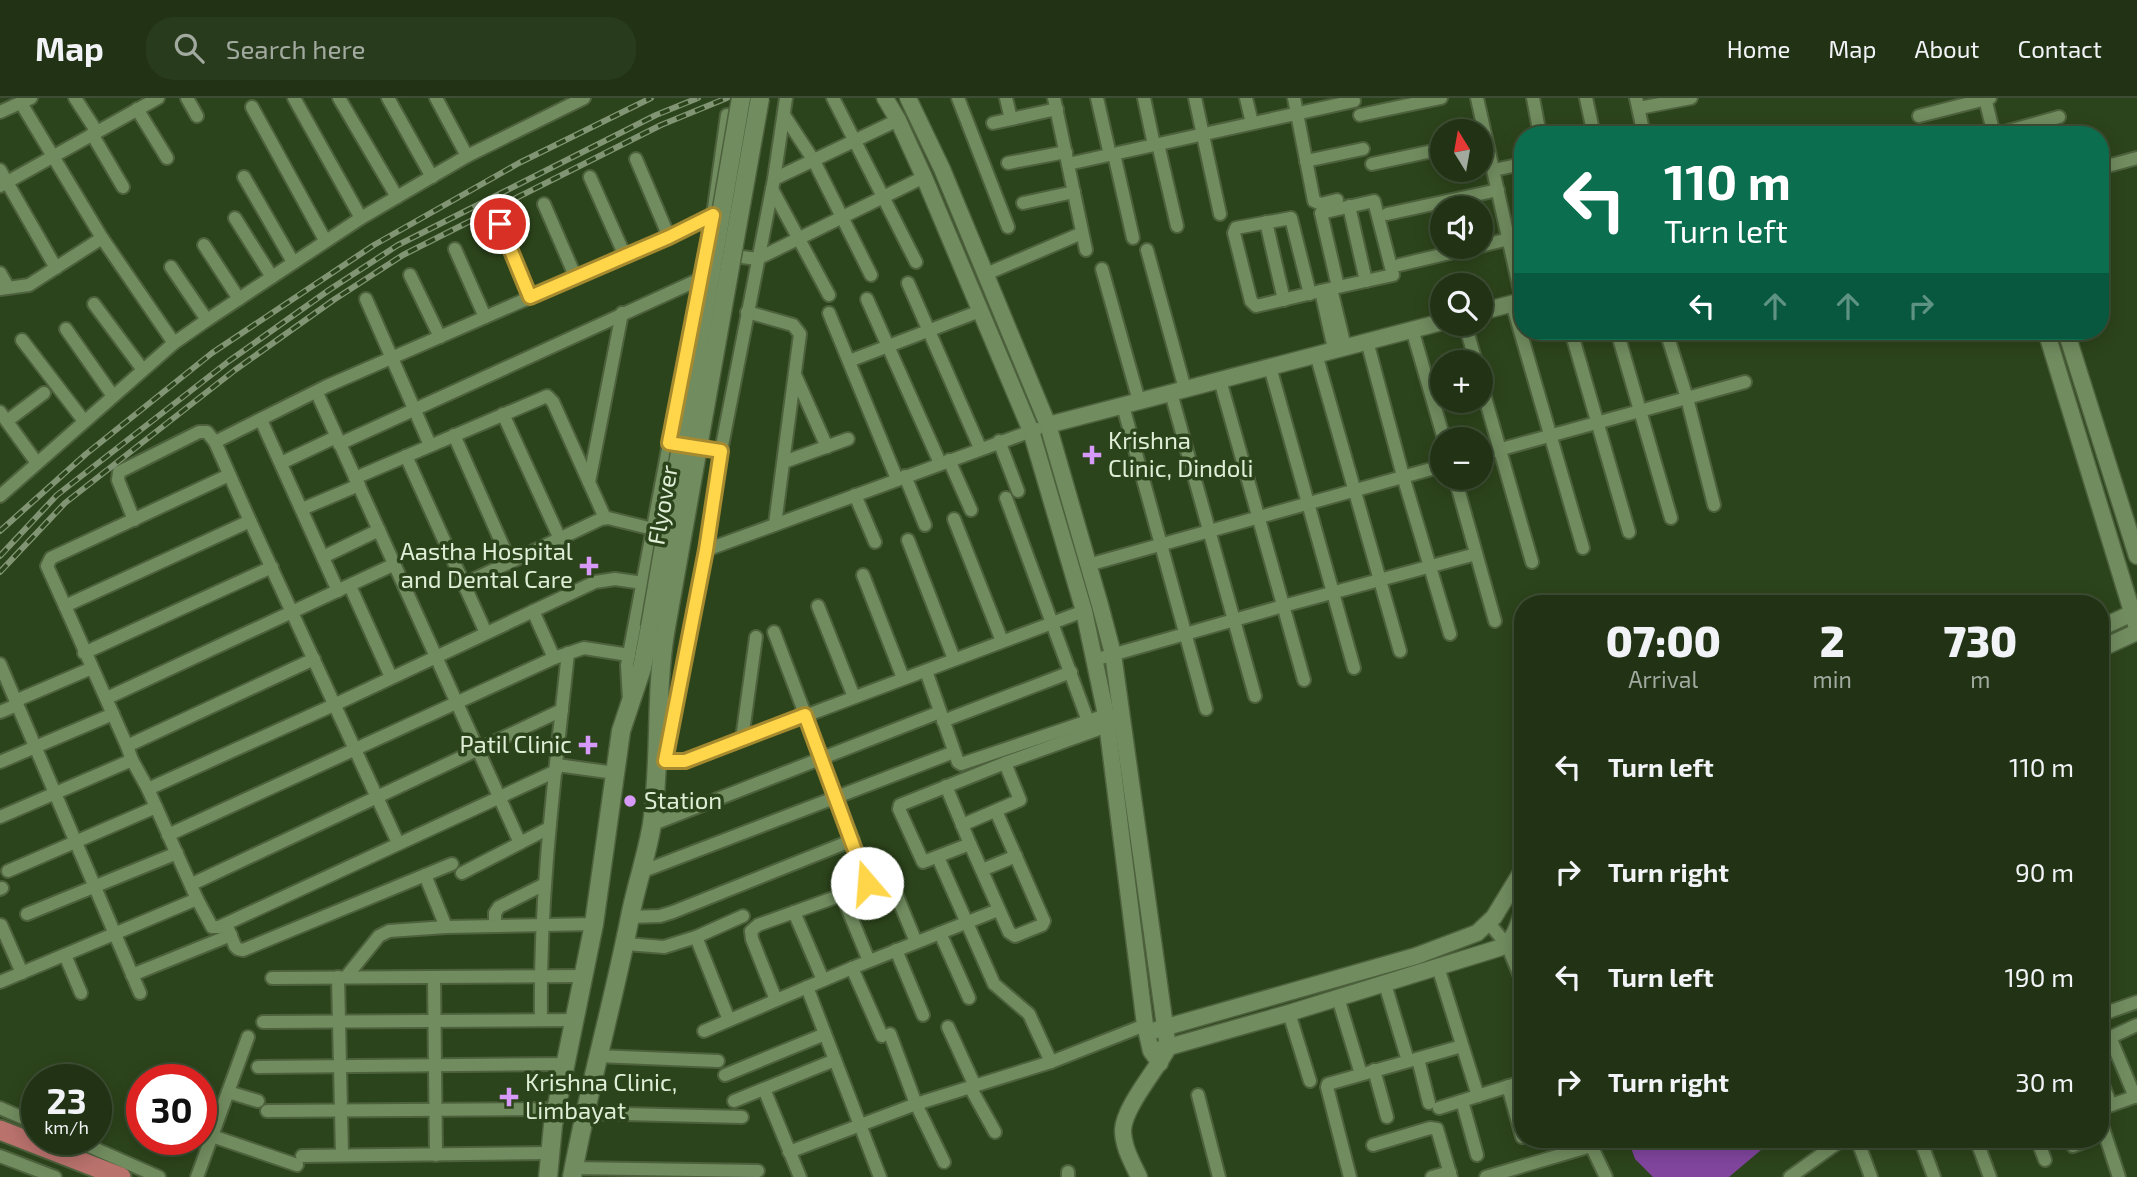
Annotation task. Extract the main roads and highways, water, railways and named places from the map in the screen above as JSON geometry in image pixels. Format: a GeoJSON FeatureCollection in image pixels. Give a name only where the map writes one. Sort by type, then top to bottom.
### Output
{"type":"FeatureCollection","features":[{"type":"Feature","properties":{"kind":"main road","name":"Flyover"},"geometry":{"type":"LineString","coordinates":[[650,671],[741,98]]}},
{"type":"Feature","properties":{"kind":"main road","name":"Flyover"},"geometry":{"type":"LineString","coordinates":[[657,630],[760,98]]}},
{"type":"Feature","properties":{"kind":"main road"},"geometry":{"type":"LineString","coordinates":[[548,1177],[556,1109],[594,924],[621,731],[629,707],[650,671]]}},
{"type":"Feature","properties":{"kind":"main road"},"geometry":{"type":"LineString","coordinates":[[572,1173],[652,825],[661,761],[650,671]]}},
{"type":"Feature","properties":{"kind":"main road"},"geometry":{"type":"LineString","coordinates":[[0,1130],[121,1177]]}},
{"type":"Feature","properties":{"kind":"main road"},"geometry":{"type":"LineString","coordinates":[[0,1140],[87,1177]]}},
{"type":"Feature","properties":{"kind":"railway"},"geometry":{"type":"LineString","coordinates":[[0,531],[86,454],[212,353],[374,245],[519,163],[651,98]]}},
{"type":"Feature","properties":{"kind":"railway"},"geometry":{"type":"LineString","coordinates":[[0,556],[57,495],[229,361],[329,290],[398,245],[656,115],[698,98]]}},
{"type":"Feature","properties":{"kind":"railway"},"geometry":{"type":"LineString","coordinates":[[0,572],[65,503],[235,370],[335,299],[403,255],[661,125],[727,98]]}},
{"type":"Feature","properties":{"kind":"place","name":"Krishna Clinic, Dindoli"},"geometry":{"type":"Point","coordinates":[1092,455]}},
{"type":"Feature","properties":{"kind":"place","name":"Aastha Hospital and Dental Care"},"geometry":{"type":"Point","coordinates":[589,566]}},
{"type":"Feature","properties":{"kind":"place","name":"Patil Clinic"},"geometry":{"type":"Point","coordinates":[588,745]}},
{"type":"Feature","properties":{"kind":"place","name":"Station"},"geometry":{"type":"Point","coordinates":[630,801]}},
{"type":"Feature","properties":{"kind":"place","name":"Krishna Clinic, Limbayat"},"geometry":{"type":"Point","coordinates":[509,1097]}}]}
